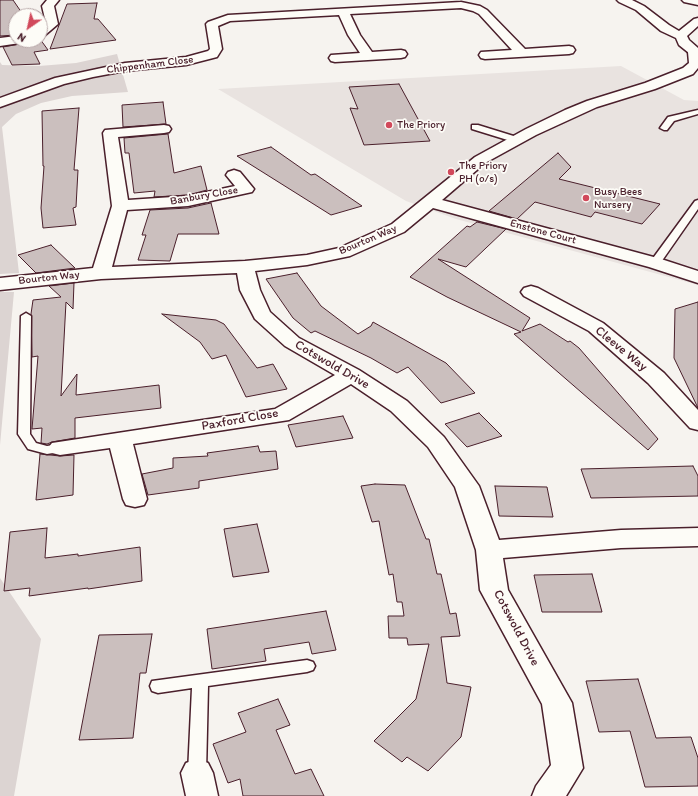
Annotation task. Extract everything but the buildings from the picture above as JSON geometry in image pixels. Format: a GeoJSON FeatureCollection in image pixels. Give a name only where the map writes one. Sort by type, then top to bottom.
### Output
{"type":"FeatureCollection","features":[{"type":"Feature","properties":{"kind":"main road"},"geometry":{"type":"LineString","coordinates":[[48,27],[52,24],[48,6],[53,0]]}},
{"type":"Feature","properties":{"kind":"main road"},"geometry":{"type":"LineString","coordinates":[[623,0],[640,8],[664,28],[680,36],[683,42],[696,53]]}},
{"type":"Feature","properties":{"kind":"main road"},"geometry":{"type":"LineString","coordinates":[[688,0],[698,2]]}},
{"type":"Feature","properties":{"kind":"main road","name":"Chippenham Close"},"geometry":{"type":"LineString","coordinates":[[0,103],[29,91],[60,81],[93,73],[125,67],[186,62],[202,58],[213,54],[216,49],[212,24],[242,17],[448,5],[469,6],[483,12],[522,53]]}},
{"type":"Feature","properties":{"kind":"main road"},"geometry":{"type":"LineString","coordinates":[[343,11],[354,35],[368,56]]}},
{"type":"Feature","properties":{"kind":"main road"},"geometry":{"type":"LineString","coordinates":[[680,36],[686,29],[698,21]]}},
{"type":"Feature","properties":{"kind":"main road"},"geometry":{"type":"LineString","coordinates":[[485,55],[569,50]]}},
{"type":"Feature","properties":{"kind":"main road","name":"Bourton Way"},"geometry":{"type":"LineString","coordinates":[[0,284],[101,273],[245,267],[307,260],[344,252],[398,228],[480,160],[570,113],[613,96],[650,86],[688,71],[696,64],[696,53]]}},
{"type":"Feature","properties":{"kind":"main road"},"geometry":{"type":"LineString","coordinates":[[335,58],[401,54]]}},
{"type":"Feature","properties":{"kind":"main road","name":"Bourton Way"},"geometry":{"type":"LineString","coordinates":[[650,86],[696,82]]}},
{"type":"Feature","properties":{"kind":"main road"},"geometry":{"type":"LineString","coordinates":[[101,273],[120,206],[110,133],[164,129]]}},
{"type":"Feature","properties":{"kind":"main road","name":"Banbury Close"},"geometry":{"type":"LineString","coordinates":[[120,206],[188,201],[246,189],[234,175]]}},
{"type":"Feature","properties":{"kind":"main road","name":"Enstone Court"},"geometry":{"type":"LineString","coordinates":[[430,202],[655,262],[698,277]]}},
{"type":"Feature","properties":{"kind":"main road","name":"Cotswold Drive"},"geometry":{"type":"LineString","coordinates":[[245,267],[250,290],[262,315],[292,342],[351,375],[399,406],[436,442],[466,486],[489,550],[494,590],[558,703],[568,768],[548,796]]}},
{"type":"Feature","properties":{"kind":"main road","name":"Cleeve Way"},"geometry":{"type":"LineString","coordinates":[[530,292],[596,327],[656,378],[698,423]]}},
{"type":"Feature","properties":{"kind":"main road","name":"Paxford Close"},"geometry":{"type":"LineString","coordinates":[[60,448],[281,415],[351,375]]}},
{"type":"Feature","properties":{"kind":"main road"},"geometry":{"type":"LineString","coordinates":[[120,439],[135,499]]}},
{"type":"Feature","properties":{"kind":"main road"},"geometry":{"type":"LineString","coordinates":[[489,550],[621,539],[698,537]]}},
{"type":"Feature","properties":{"kind":"lane"},"geometry":{"type":"LineString","coordinates":[[664,128],[667,123],[676,117],[698,112]]}},
{"type":"Feature","properties":{"kind":"lane"},"geometry":{"type":"LineString","coordinates":[[475,127],[517,140]]}},
{"type":"Feature","properties":{"kind":"lane"},"geometry":{"type":"LineString","coordinates":[[655,262],[698,203]]}},
{"type":"Feature","properties":{"kind":"lane"},"geometry":{"type":"LineString","coordinates":[[26,316],[24,434],[32,446],[47,450],[60,448]]}},
{"type":"Feature","properties":{"kind":"lane"},"geometry":{"type":"LineString","coordinates":[[158,686],[307,666]]}},
{"type":"Feature","properties":{"kind":"lane"},"geometry":{"type":"LineString","coordinates":[[199,784],[200,681]]}},
{"type":"Feature","properties":{"kind":"shaded area"},"geometry":{"type":"Polygon","coordinates":[[[117,54],[128,92],[72,96],[41,103],[16,114],[2,127],[19,273],[0,274],[0,62],[2,65],[39,66],[76,63],[117,54]]]}},
{"type":"Feature","properties":{"kind":"shaded area"},"geometry":{"type":"Polygon","coordinates":[[[621,66],[684,100],[698,101],[698,285],[456,219],[406,201],[218,89],[621,66]]]}},
{"type":"Feature","properties":{"kind":"shaded area"},"geometry":{"type":"Polygon","coordinates":[[[0,292],[14,292],[0,445],[0,292]]]}},
{"type":"Feature","properties":{"kind":"shaded area"},"geometry":{"type":"Polygon","coordinates":[[[0,578],[41,639],[14,796],[0,796],[0,578]]]}},
{"type":"Feature","properties":{"kind":"place","name":"The Priory"},"geometry":{"type":"Point","coordinates":[389,125]}},
{"type":"Feature","properties":{"kind":"place","name":"The Priory PH (o/s)"},"geometry":{"type":"Point","coordinates":[451,172]}},
{"type":"Feature","properties":{"kind":"place","name":"Busy Bees Nursery"},"geometry":{"type":"Point","coordinates":[586,198]}}]}
